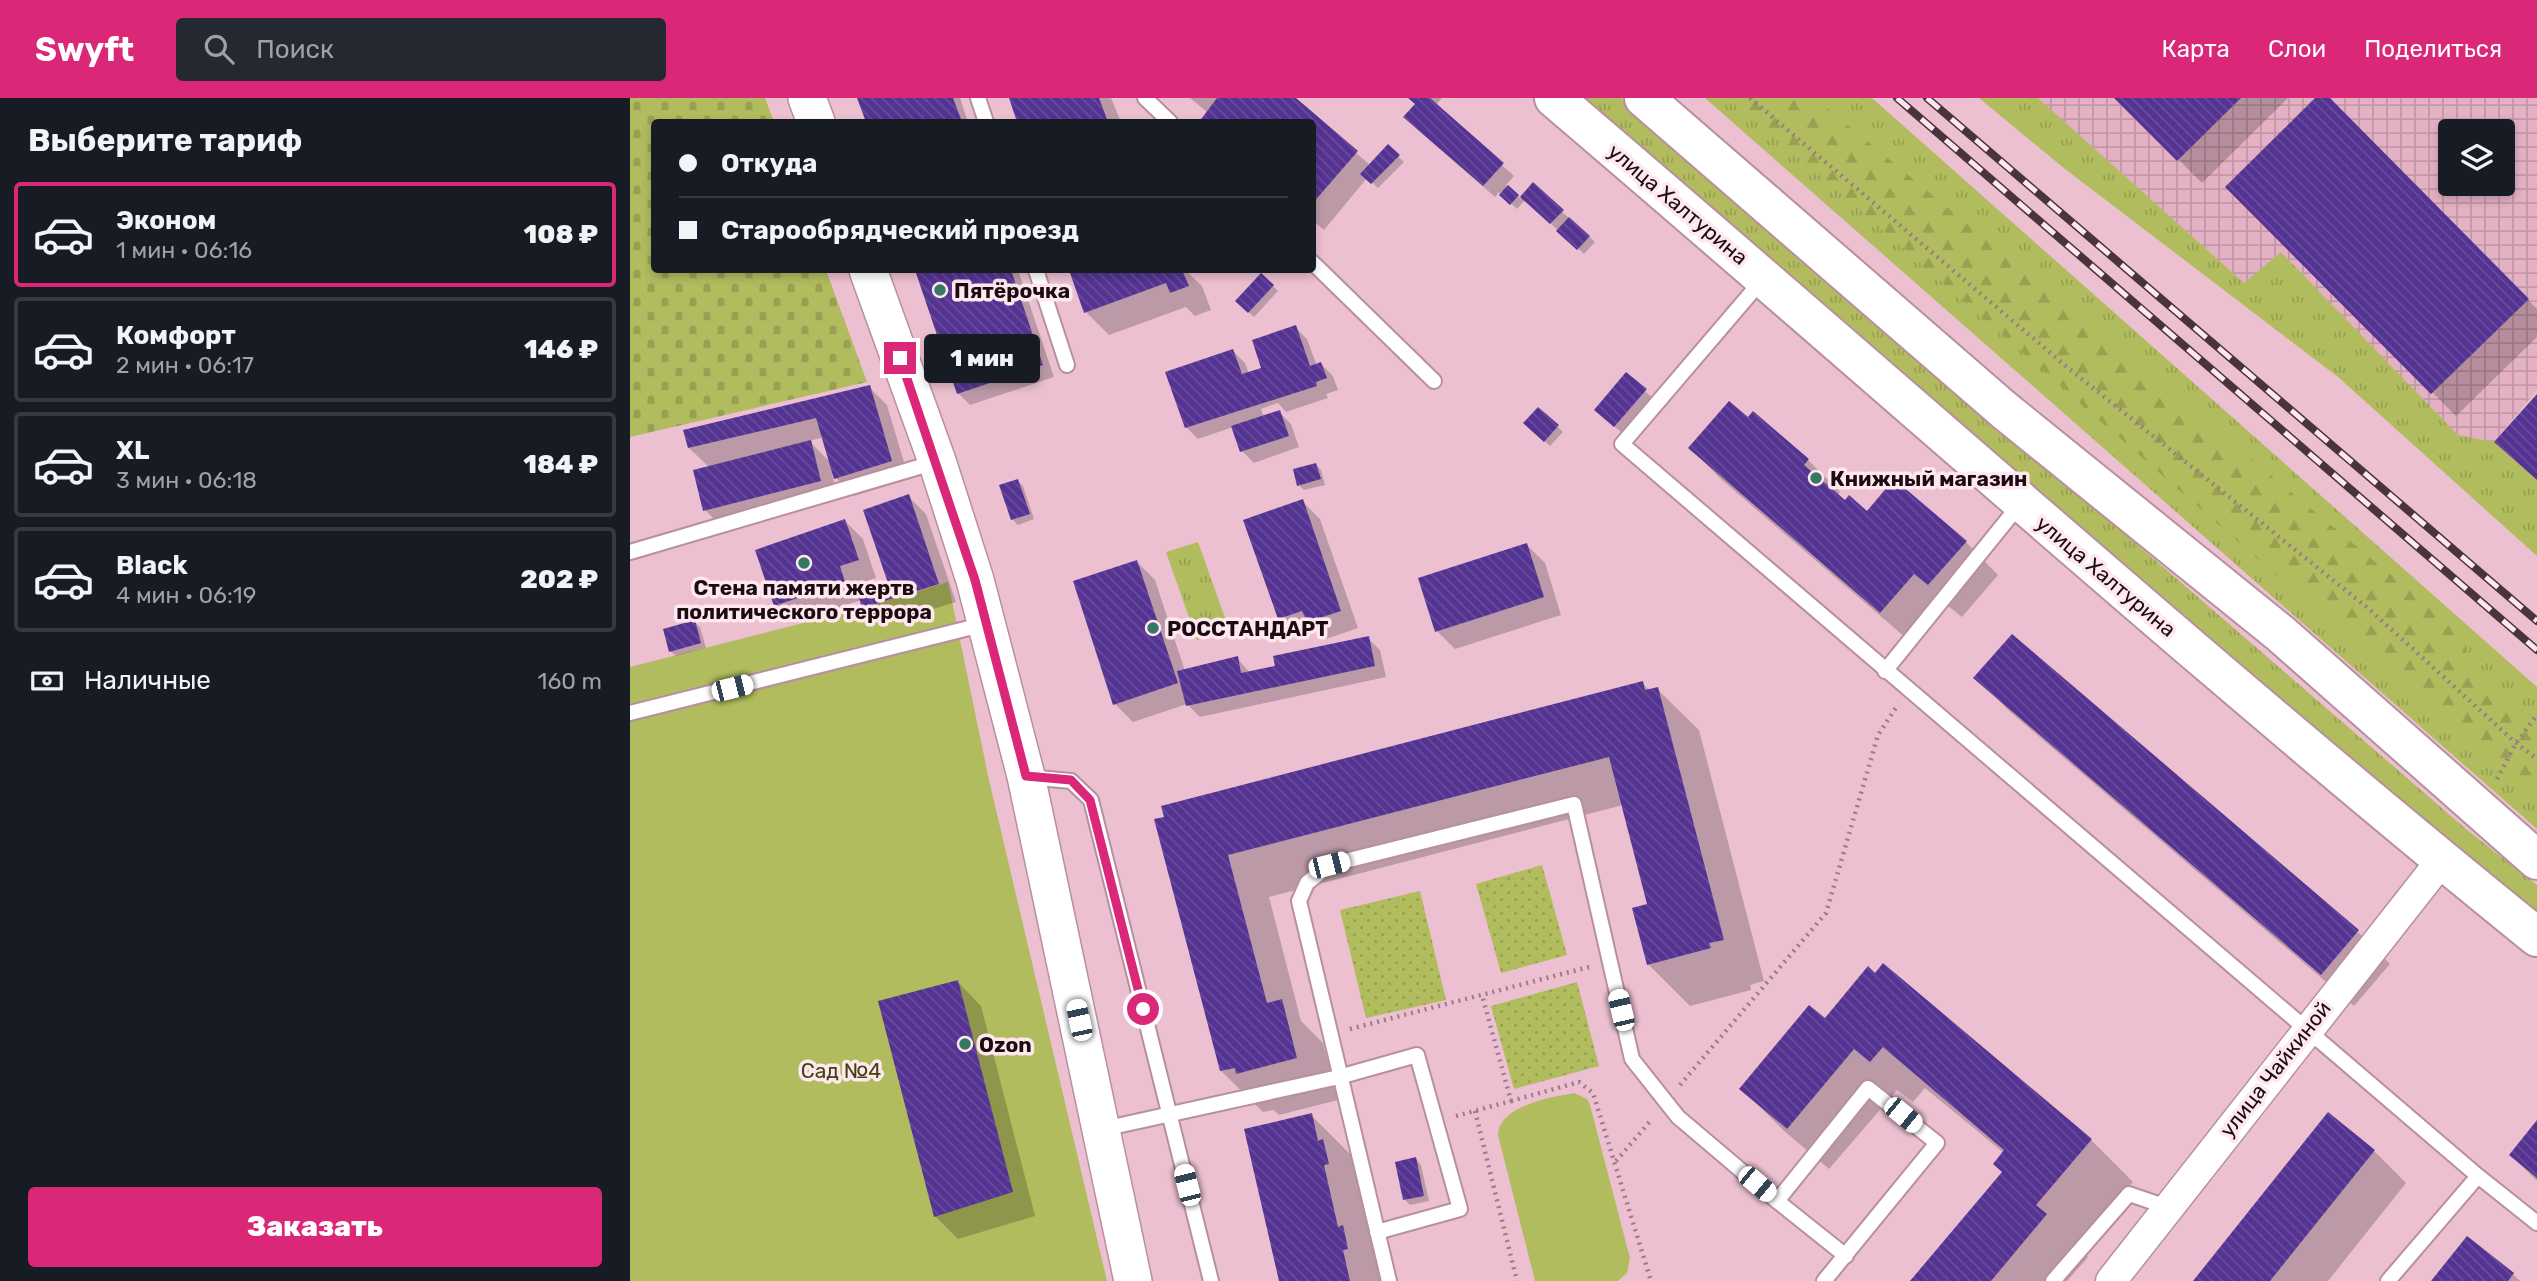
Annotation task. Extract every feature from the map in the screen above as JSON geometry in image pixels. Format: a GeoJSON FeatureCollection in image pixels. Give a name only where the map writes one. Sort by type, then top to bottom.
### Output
{"type":"FeatureCollection","features":[{"type":"Feature","properties":{"kind":"main road","name":"улица Халтурина"},"geometry":{"type":"LineString","coordinates":[[1554,98],[1765,278],[2020,503],[2442,860],[2537,937]]}},
{"type":"Feature","properties":{"kind":"main road"},"geometry":{"type":"LineString","coordinates":[[1644,98],[2004,410],[2281,634],[2537,860]]}},
{"type":"Feature","properties":{"kind":"street"},"geometry":{"type":"LineString","coordinates":[[807,98],[815,119]]}},
{"type":"Feature","properties":{"kind":"street"},"geometry":{"type":"LineString","coordinates":[[869,273],[937,461],[986,624],[1026,776],[1103,1129],[1133,1281]]}},
{"type":"Feature","properties":{"kind":"street","name":"улица Чайкиной"},"geometry":{"type":"LineString","coordinates":[[2111,1281],[2305,1030],[2442,860]]}},
{"type":"Feature","properties":{"kind":"lane"},"geometry":{"type":"LineString","coordinates":[[978,98],[985,119]]}},
{"type":"Feature","properties":{"kind":"lane"},"geometry":{"type":"LineString","coordinates":[[1144,98],[1167,119]]}},
{"type":"Feature","properties":{"kind":"lane"},"geometry":{"type":"LineString","coordinates":[[1316,266],[1434,381]]}},
{"type":"Feature","properties":{"kind":"lane"},"geometry":{"type":"LineString","coordinates":[[1037,273],[1068,365]]}},
{"type":"Feature","properties":{"kind":"lane"},"geometry":{"type":"LineString","coordinates":[[1765,278],[1622,444],[2305,1030],[2537,1223]]}},
{"type":"Feature","properties":{"kind":"lane"},"geometry":{"type":"LineString","coordinates":[[630,552],[937,461]]}},
{"type":"Feature","properties":{"kind":"lane"},"geometry":{"type":"LineString","coordinates":[[1885,671],[2020,503]]}},
{"type":"Feature","properties":{"kind":"lane"},"geometry":{"type":"LineString","coordinates":[[630,713],[986,624]]}},
{"type":"Feature","properties":{"kind":"lane"},"geometry":{"type":"LineString","coordinates":[[1026,776],[1071,780],[1090,800],[1211,1281]]}},
{"type":"Feature","properties":{"kind":"lane"},"geometry":{"type":"LineString","coordinates":[[1389,1281],[1299,901],[1302,890],[1316,874],[1342,862],[1574,804],[1632,1059],[1678,1117],[1846,1256]]}},
{"type":"Feature","properties":{"kind":"lane"},"geometry":{"type":"LineString","coordinates":[[1103,1129],[1339,1077],[1418,1055],[1460,1209],[1377,1232]]}},
{"type":"Feature","properties":{"kind":"lane"},"geometry":{"type":"LineString","coordinates":[[1777,1201],[1868,1088],[1937,1143],[1824,1281]]}},
{"type":"Feature","properties":{"kind":"lane"},"geometry":{"type":"LineString","coordinates":[[2388,1281],[2478,1176]]}},
{"type":"Feature","properties":{"kind":"lane"},"geometry":{"type":"LineString","coordinates":[[2053,1281],[2129,1194],[2167,1207]]}},
{"type":"Feature","properties":{"kind":"path"},"geometry":{"type":"LineString","coordinates":[[1750,98],[2067,367],[2369,609],[2537,759]]}},
{"type":"Feature","properties":{"kind":"path"},"geometry":{"type":"LineString","coordinates":[[1616,1161],[1826,913],[1878,735],[1907,690]]}},
{"type":"Feature","properties":{"kind":"path"},"geometry":{"type":"LineString","coordinates":[[2480,811],[2516,743],[2537,715]]}},
{"type":"Feature","properties":{"kind":"path"},"geometry":{"type":"LineString","coordinates":[[1329,1034],[1610,962]]}},
{"type":"Feature","properties":{"kind":"path"},"geometry":{"type":"LineString","coordinates":[[1482,995],[1511,1101]]}},
{"type":"Feature","properties":{"kind":"path"},"geometry":{"type":"LineString","coordinates":[[1436,1121],[1579,1082],[1593,1093],[1651,1281]]}},
{"type":"Feature","properties":{"kind":"path"},"geometry":{"type":"LineString","coordinates":[[1475,1111],[1517,1281]]}},
{"type":"Feature","properties":{"kind":"shaded area"},"geometry":{"type":"Polygon","coordinates":[[[2038,98],[2537,98],[2537,390],[2494,442],[2458,435],[2281,252],[2244,284],[2038,98]]]}},
{"type":"Feature","properties":{"kind":"green space"},"geometry":{"type":"Polygon","coordinates":[[[630,98],[765,98],[773,119],[651,119],[651,273],[827,273],[867,382],[630,437],[630,98]]]}},
{"type":"Feature","properties":{"kind":"green space"},"geometry":{"type":"Polygon","coordinates":[[[1579,98],[1621,98],[2466,829],[2537,885],[2537,923],[1579,98]]]}},
{"type":"Feature","properties":{"kind":"green space"},"geometry":{"type":"Polygon","coordinates":[[[1705,98],[1872,98],[2537,687],[2537,829],[1705,98]]]}},
{"type":"Feature","properties":{"kind":"green space"},"geometry":{"type":"Polygon","coordinates":[[[1732,98],[1815,98],[2454,627],[2489,698],[2537,737],[2537,804],[1732,98]]]}},
{"type":"Feature","properties":{"kind":"green space"},"geometry":{"type":"Polygon","coordinates":[[[1979,98],[2038,98],[2244,283],[2281,252],[2458,435],[2494,442],[2537,480],[2537,556],[2338,377],[2065,169],[1979,98]]]}},
{"type":"Feature","properties":{"kind":"green space"},"geometry":{"type":"Polygon","coordinates":[[[1198,542],[1229,629],[1197,640],[1166,552],[1198,542]]]}},
{"type":"Feature","properties":{"kind":"green space","name":"Сад №4"},"geometry":{"type":"Polygon","coordinates":[[[948,582],[989,780],[1107,1281],[630,1281],[630,667],[862,608],[948,582]]]}},
{"type":"Feature","properties":{"kind":"green space"},"geometry":{"type":"Polygon","coordinates":[[[1542,865],[1567,955],[1501,973],[1476,884],[1542,865]]]}},
{"type":"Feature","properties":{"kind":"green space"},"geometry":{"type":"Polygon","coordinates":[[[1420,891],[1446,1000],[1366,1018],[1340,910],[1420,891]]]}},
{"type":"Feature","properties":{"kind":"green space"},"geometry":{"type":"Polygon","coordinates":[[[1577,982],[1599,1066],[1514,1089],[1491,1006],[1577,982]]]}},
{"type":"Feature","properties":{"kind":"green space"},"geometry":{"type":"Polygon","coordinates":[[[1574,1093],[1587,1099],[1590,1105],[1630,1258],[1627,1273],[1618,1281],[1535,1281],[1498,1135],[1501,1125],[1516,1110],[1540,1100],[1574,1093]]]}},
{"type":"Feature","properties":{"kind":"building"},"geometry":{"type":"Polygon","coordinates":[[[857,98],[953,98],[961,119],[865,119],[857,98]]]}},
{"type":"Feature","properties":{"kind":"building"},"geometry":{"type":"Polygon","coordinates":[[[1009,98],[1099,98],[1107,119],[1016,119],[1009,98]]]}},
{"type":"Feature","properties":{"kind":"building"},"geometry":{"type":"Polygon","coordinates":[[[1217,98],[1296,98],[1358,151],[1316,199],[1316,119],[1201,119],[1217,98]]]}},
{"type":"Feature","properties":{"kind":"building"},"geometry":{"type":"Polygon","coordinates":[[[1408,98],[1430,98],[1504,163],[1483,186],[1403,117],[1415,104],[1408,98]]]}},
{"type":"Feature","properties":{"kind":"building"},"geometry":{"type":"Polygon","coordinates":[[[2114,98],[2241,98],[2177,161],[2114,98]]]}},
{"type":"Feature","properties":{"kind":"building"},"geometry":{"type":"Polygon","coordinates":[[[2315,98],[2330,98],[2529,299],[2431,394],[2225,187],[2315,98]]]}},
{"type":"Feature","properties":{"kind":"building"},"geometry":{"type":"Polygon","coordinates":[[[1388,144],[1400,155],[1371,184],[1360,174],[1388,144]]]}},
{"type":"Feature","properties":{"kind":"building"},"geometry":{"type":"Polygon","coordinates":[[[1533,182],[1564,210],[1550,224],[1520,197],[1533,182]]]}},
{"type":"Feature","properties":{"kind":"building"},"geometry":{"type":"Polygon","coordinates":[[[1508,185],[1519,195],[1510,205],[1499,195],[1508,185]]]}},
{"type":"Feature","properties":{"kind":"building"},"geometry":{"type":"Polygon","coordinates":[[[1569,217],[1590,236],[1577,250],[1556,231],[1569,217]]]}},
{"type":"Feature","properties":{"kind":"building"},"geometry":{"type":"Polygon","coordinates":[[[916,273],[1012,273],[1043,365],[957,394],[916,273]]]}},
{"type":"Feature","properties":{"kind":"building"},"geometry":{"type":"Polygon","coordinates":[[[1070,273],[1183,273],[1189,286],[1170,293],[1166,283],[1084,313],[1070,273]]]}},
{"type":"Feature","properties":{"kind":"building"},"geometry":{"type":"Polygon","coordinates":[[[1261,273],[1274,285],[1248,313],[1235,301],[1261,273]]]}},
{"type":"Feature","properties":{"kind":"building"},"geometry":{"type":"Polygon","coordinates":[[[1296,325],[1310,366],[1321,362],[1327,378],[1316,382],[1317,386],[1185,428],[1165,372],[1233,349],[1242,374],[1261,368],[1252,340],[1296,325]]]}},
{"type":"Feature","properties":{"kind":"building"},"geometry":{"type":"Polygon","coordinates":[[[1626,372],[1647,389],[1614,427],[1594,410],[1626,372]]]}},
{"type":"Feature","properties":{"kind":"building"},"geometry":{"type":"Polygon","coordinates":[[[870,385],[892,461],[834,479],[816,418],[688,448],[683,430],[870,385]]]}},
{"type":"Feature","properties":{"kind":"building"},"geometry":{"type":"Polygon","coordinates":[[[2537,394],[2537,480],[2494,442],[2537,394]]]}},
{"type":"Feature","properties":{"kind":"building"},"geometry":{"type":"Polygon","coordinates":[[[1729,401],[1748,417],[1753,411],[1809,459],[1804,465],[1845,500],[1849,495],[1867,511],[1894,479],[1967,541],[1928,585],[1914,574],[1880,613],[1688,448],[1729,401]]]}},
{"type":"Feature","properties":{"kind":"building"},"geometry":{"type":"Polygon","coordinates":[[[1538,407],[1559,425],[1544,442],[1523,423],[1538,407]]]}},
{"type":"Feature","properties":{"kind":"building"},"geometry":{"type":"Polygon","coordinates":[[[1280,410],[1289,436],[1240,452],[1231,426],[1280,410]]]}},
{"type":"Feature","properties":{"kind":"building"},"geometry":{"type":"Polygon","coordinates":[[[811,440],[821,481],[703,511],[693,470],[811,440]]]}},
{"type":"Feature","properties":{"kind":"building"},"geometry":{"type":"Polygon","coordinates":[[[1316,463],[1321,479],[1297,486],[1293,469],[1316,463]]]}},
{"type":"Feature","properties":{"kind":"building"},"geometry":{"type":"Polygon","coordinates":[[[1018,479],[1030,514],[1011,520],[999,485],[1018,479]]]}},
{"type":"Feature","properties":{"kind":"building"},"geometry":{"type":"Polygon","coordinates":[[[909,494],[939,584],[862,608],[858,595],[889,586],[863,510],[909,494]]]}},
{"type":"Feature","properties":{"kind":"building"},"geometry":{"type":"Polygon","coordinates":[[[1303,499],[1341,611],[1307,622],[1302,611],[1278,619],[1243,520],[1303,499]]]}},
{"type":"Feature","properties":{"kind":"building","name":"Стена памяти жертв политического террора"},"geometry":{"type":"Polygon","coordinates":[[[845,519],[859,560],[840,566],[845,582],[774,606],[755,550],[845,519]]]}},
{"type":"Feature","properties":{"kind":"building"},"geometry":{"type":"Polygon","coordinates":[[[1527,543],[1544,597],[1435,632],[1418,578],[1527,543]]]}},
{"type":"Feature","properties":{"kind":"building"},"geometry":{"type":"Polygon","coordinates":[[[1137,560],[1178,683],[1113,705],[1073,581],[1137,560]]]}},
{"type":"Feature","properties":{"kind":"building"},"geometry":{"type":"Polygon","coordinates":[[[695,620],[701,643],[669,652],[663,629],[695,620]]]}},
{"type":"Feature","properties":{"kind":"building"},"geometry":{"type":"Polygon","coordinates":[[[2012,634],[2359,930],[2321,975],[1973,678],[2012,634]]]}},
{"type":"Feature","properties":{"kind":"building"},"geometry":{"type":"Polygon","coordinates":[[[1369,636],[1375,666],[1186,706],[1177,671],[1238,656],[1241,673],[1275,666],[1273,656],[1369,636]]]}},
{"type":"Feature","properties":{"kind":"building"},"geometry":{"type":"Polygon","coordinates":[[[1643,681],[1645,690],[1658,687],[1724,940],[1709,943],[1711,948],[1647,965],[1632,908],[1647,904],[1609,757],[1228,855],[1267,1003],[1282,999],[1297,1058],[1236,1074],[1235,1068],[1220,1071],[1154,819],[1164,817],[1161,806],[1643,681]]]}},
{"type":"Feature","properties":{"kind":"building"},"geometry":{"type":"Polygon","coordinates":[[[1883,963],[2092,1139],[2036,1205],[2047,1214],[1991,1281],[1910,1281],[2002,1172],[1993,1164],[2004,1150],[1883,1047],[1870,1062],[1854,1049],[1787,1129],[1739,1089],[1809,1005],[1825,1018],[1868,966],[1875,973],[1883,963]]]}},
{"type":"Feature","properties":{"kind":"building"},"geometry":{"type":"Polygon","coordinates":[[[958,980],[1013,1192],[934,1217],[878,1001],[958,980]]]}},
{"type":"Feature","properties":{"kind":"building"},"geometry":{"type":"Polygon","coordinates":[[[2328,1112],[2375,1150],[2270,1281],[2193,1281],[2328,1112]]]}},
{"type":"Feature","properties":{"kind":"building"},"geometry":{"type":"Polygon","coordinates":[[[1312,1113],[1318,1141],[1323,1139],[1329,1164],[1324,1165],[1338,1227],[1343,1225],[1348,1249],[1343,1250],[1350,1281],[1279,1281],[1244,1129],[1312,1113]]]}},
{"type":"Feature","properties":{"kind":"building"},"geometry":{"type":"Polygon","coordinates":[[[2537,1120],[2537,1178],[2509,1155],[2537,1120]]]}},
{"type":"Feature","properties":{"kind":"building"},"geometry":{"type":"Polygon","coordinates":[[[1416,1157],[1424,1196],[1403,1200],[1395,1162],[1416,1157]]]}},
{"type":"Feature","properties":{"kind":"building"},"geometry":{"type":"Polygon","coordinates":[[[2467,1236],[2514,1273],[2508,1281],[2431,1281],[2467,1236]]]}},
{"type":"Feature","properties":{"kind":"railway"},"geometry":{"type":"LineString","coordinates":[[1897,98],[2537,650]]}},
{"type":"Feature","properties":{"kind":"railway"},"geometry":{"type":"LineString","coordinates":[[1927,98],[2537,621]]}},
{"type":"Feature","properties":{"kind":"place","name":"Пятёрочка"},"geometry":{"type":"Point","coordinates":[940,290]}},
{"type":"Feature","properties":{"kind":"place","name":"Книжный магазин"},"geometry":{"type":"Point","coordinates":[1816,478]}},
{"type":"Feature","properties":{"kind":"place","name":"Стена памяти жертв политического террора"},"geometry":{"type":"Point","coordinates":[804,563]}},
{"type":"Feature","properties":{"kind":"place","name":"РОССТАНДАРТ"},"geometry":{"type":"Point","coordinates":[1153,628]}},
{"type":"Feature","properties":{"kind":"place","name":"Ozon"},"geometry":{"type":"Point","coordinates":[965,1044]}},
{"type":"Feature","properties":{"kind":"route"},"geometry":{"type":"LineString","coordinates":[[900,358],[975,580],[1026,776],[1071,780],[1090,800],[1143,1009]]}}]}
